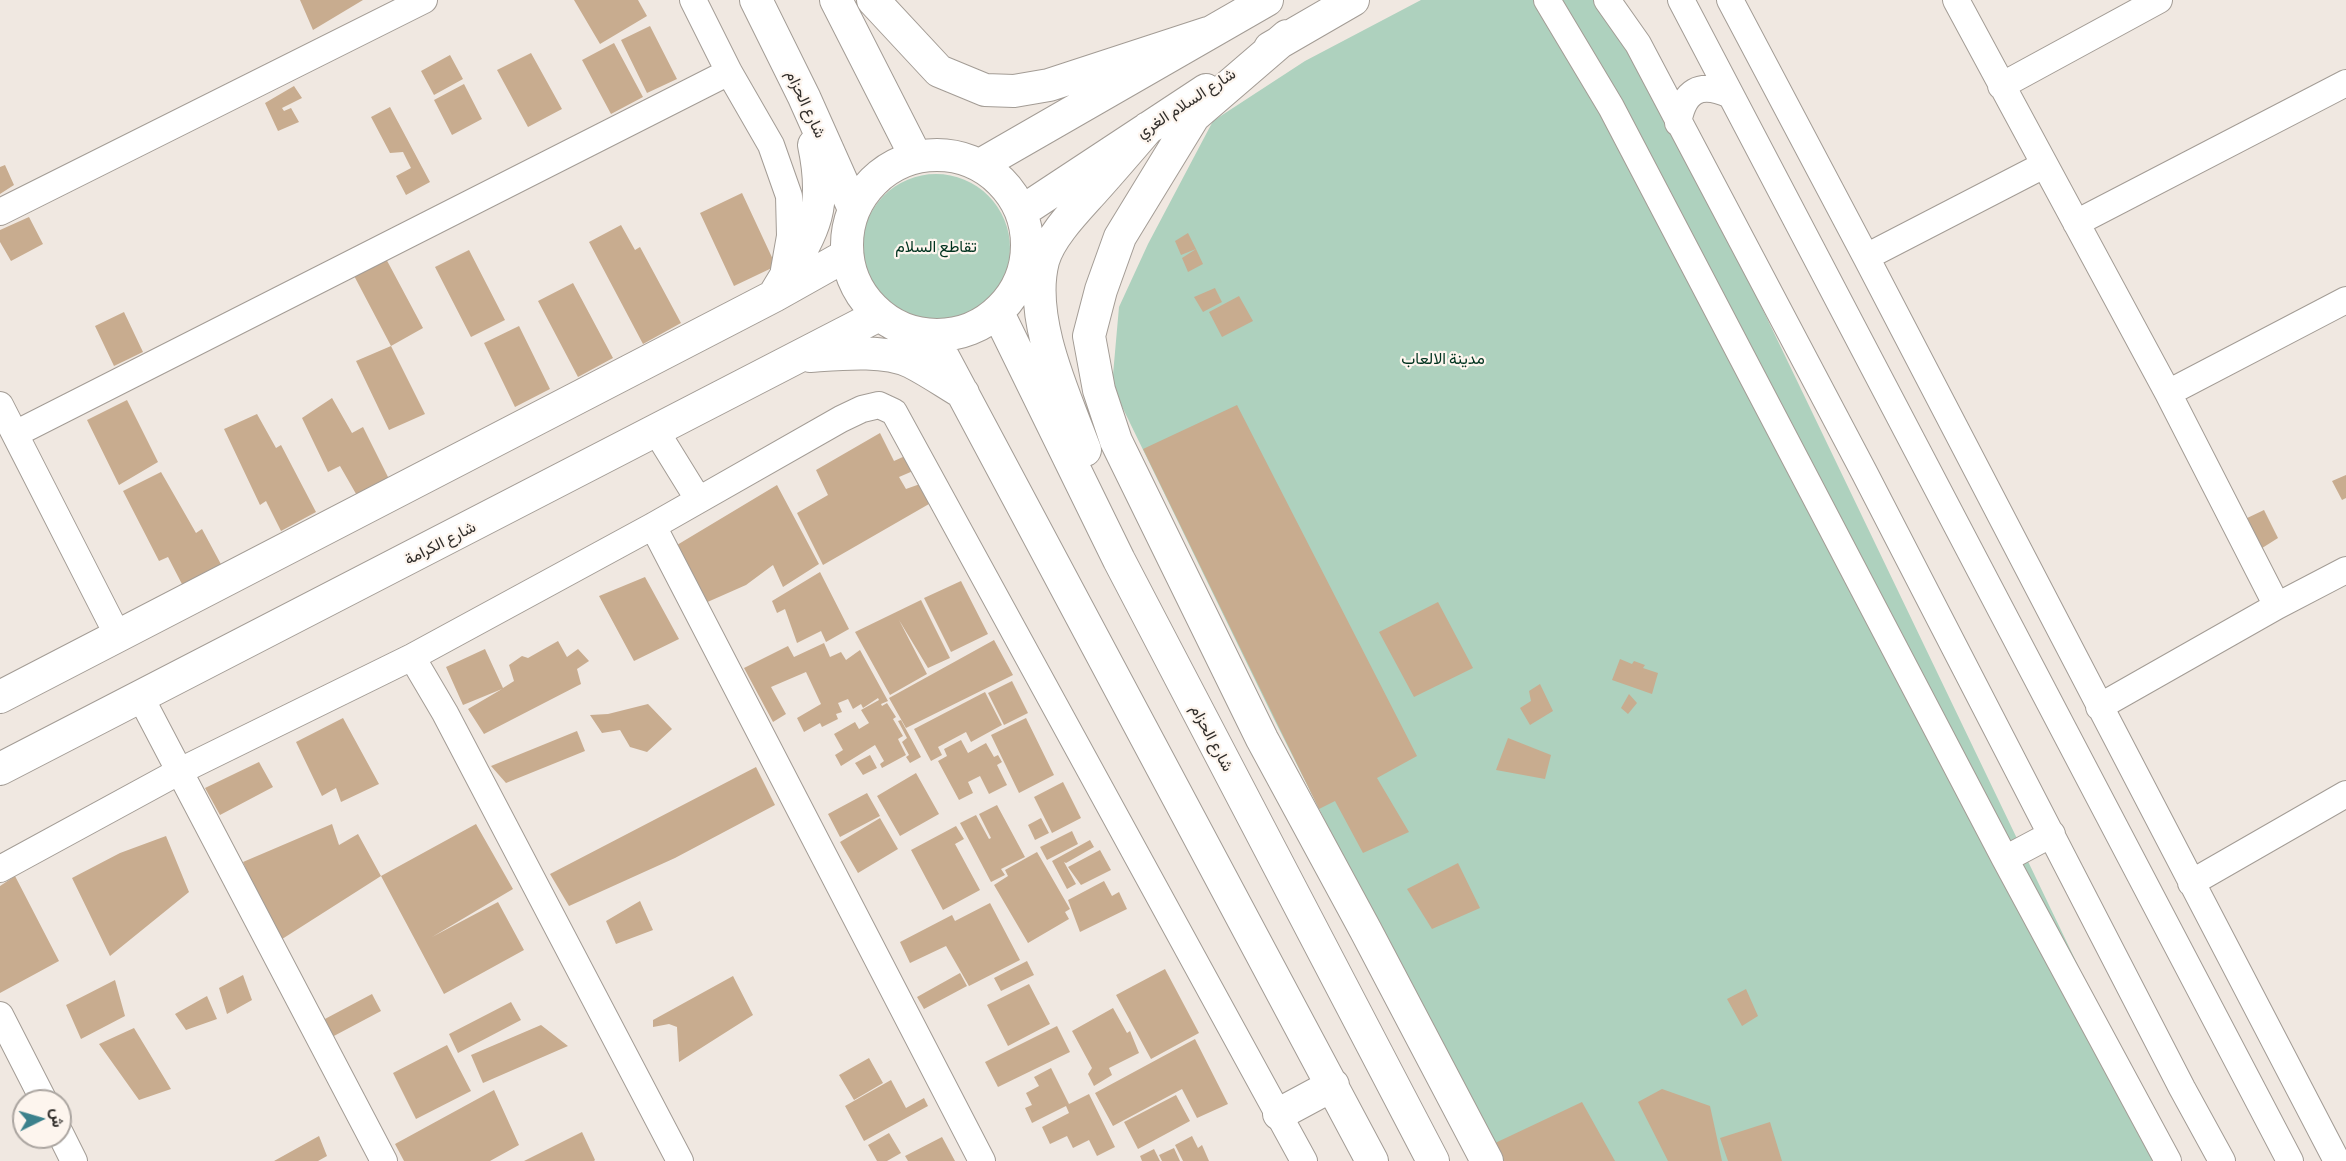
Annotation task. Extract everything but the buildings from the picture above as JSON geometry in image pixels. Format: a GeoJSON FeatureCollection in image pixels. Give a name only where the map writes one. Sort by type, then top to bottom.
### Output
{"type":"FeatureCollection","features":[{"type":"Feature","properties":{"kind":"main road","name":"شارع الحزام"},"geometry":{"type":"LineString","coordinates":[[756,0],[804,97],[854,209]]}},
{"type":"Feature","properties":{"kind":"main road"},"geometry":{"type":"LineString","coordinates":[[836,0],[916,157]]}},
{"type":"Feature","properties":{"kind":"main road"},"geometry":{"type":"LineString","coordinates":[[873,0],[939,71],[985,90],[1014,91],[1049,85],[1208,33]]}},
{"type":"Feature","properties":{"kind":"main road"},"geometry":{"type":"LineString","coordinates":[[980,165],[1267,0]]}},
{"type":"Feature","properties":{"kind":"main road","name":"شارع السلام الغري"},"geometry":{"type":"LineString","coordinates":[[1022,212],[1287,36],[1353,0]]}},
{"type":"Feature","properties":{"kind":"main road"},"geometry":{"type":"LineString","coordinates":[[1287,36],[1194,116],[1120,237],[1101,290],[1089,336],[1099,390],[1116,441],[1262,739],[1487,1161]]}},
{"type":"Feature","properties":{"kind":"main road"},"geometry":{"type":"LineString","coordinates":[[778,289],[802,252],[815,223],[820,196],[820,175],[804,97]]}},
{"type":"Feature","properties":{"kind":"main road"},"geometry":{"type":"LineString","coordinates":[[1119,560],[1087,455],[1059,382],[1043,330],[1040,299],[1043,260],[1062,226],[1148,128]]}},
{"type":"Feature","properties":{"kind":"main road"},"geometry":{"type":"LineString","coordinates":[[938,155],[960,157],[980,165],[1005,185],[1022,212],[1028,239],[1025,266],[1015,292],[998,313],[979,327],[956,334],[932,336],[904,330],[879,315],[864,298],[853,278],[848,255],[848,232],[854,209],[865,191],[879,176],[897,164],[916,157],[938,155]]}},
{"type":"Feature","properties":{"kind":"main road"},"geometry":{"type":"LineString","coordinates":[[0,697],[778,289],[848,255]]}},
{"type":"Feature","properties":{"kind":"main road","name":"شارع الحزام"},"geometry":{"type":"LineString","coordinates":[[998,313],[1119,560],[1433,1161]]}},
{"type":"Feature","properties":{"kind":"main road","name":"شارع الكرامة"},"geometry":{"type":"LineString","coordinates":[[0,769],[879,315]]}},
{"type":"Feature","properties":{"kind":"main road"},"geometry":{"type":"LineString","coordinates":[[932,336],[1372,1161]]}},
{"type":"Feature","properties":{"kind":"main road"},"geometry":{"type":"LineString","coordinates":[[800,356],[848,354],[888,356],[910,361],[963,393]]}},
{"type":"Feature","properties":{"kind":"main road"},"geometry":{"type":"LineString","coordinates":[[1346,993],[1366,931]]}},
{"type":"Feature","properties":{"kind":"main road"},"geometry":{"type":"LineString","coordinates":[[1279,1114],[1333,1085]]}},
{"type":"Feature","properties":{"kind":"street"},"geometry":{"type":"LineString","coordinates":[[0,213],[424,0]]}},
{"type":"Feature","properties":{"kind":"street"},"geometry":{"type":"LineString","coordinates":[[693,0],[729,72],[771,145],[789,196],[790,236],[778,289]]}},
{"type":"Feature","properties":{"kind":"street"},"geometry":{"type":"LineString","coordinates":[[1547,0],[1611,107],[2005,859],[2168,1161]]}},
{"type":"Feature","properties":{"kind":"street"},"geometry":{"type":"LineString","coordinates":[[1607,0],[1638,44],[1864,472],[2176,1078],[2222,1161]]}},
{"type":"Feature","properties":{"kind":"street"},"geometry":{"type":"LineString","coordinates":[[1681,0],[2290,1161]]}},
{"type":"Feature","properties":{"kind":"street"},"geometry":{"type":"LineString","coordinates":[[1730,0],[2337,1161]]}},
{"type":"Feature","properties":{"kind":"street"},"geometry":{"type":"LineString","coordinates":[[1956,0],[2168,393],[2277,606]]}},
{"type":"Feature","properties":{"kind":"street"},"geometry":{"type":"LineString","coordinates":[[2001,86],[2159,0]]}},
{"type":"Feature","properties":{"kind":"street"},"geometry":{"type":"LineString","coordinates":[[15,434],[729,72]]}},
{"type":"Feature","properties":{"kind":"street"},"geometry":{"type":"LineString","coordinates":[[2076,223],[2346,83]]}},
{"type":"Feature","properties":{"kind":"street"},"geometry":{"type":"LineString","coordinates":[[1678,123],[1684,101],[1696,90],[1712,88],[1730,95]]}},
{"type":"Feature","properties":{"kind":"street"},"geometry":{"type":"LineString","coordinates":[[1866,257],[2044,165]]}},
{"type":"Feature","properties":{"kind":"street"},"geometry":{"type":"LineString","coordinates":[[2168,393],[2346,300]]}},
{"type":"Feature","properties":{"kind":"street"},"geometry":{"type":"LineString","coordinates":[[0,405],[118,636]]}},
{"type":"Feature","properties":{"kind":"street"},"geometry":{"type":"LineString","coordinates":[[0,869],[180,771],[412,657],[862,409],[879,405],[894,412],[1304,1161]]}},
{"type":"Feature","properties":{"kind":"street"},"geometry":{"type":"LineString","coordinates":[[656,431],[698,499]]}},
{"type":"Feature","properties":{"kind":"street"},"geometry":{"type":"LineString","coordinates":[[653,526],[982,1161]]}},
{"type":"Feature","properties":{"kind":"street"},"geometry":{"type":"LineString","coordinates":[[2099,706],[2346,570]]}},
{"type":"Feature","properties":{"kind":"street"},"geometry":{"type":"LineString","coordinates":[[412,657],[450,723],[680,1161]]}},
{"type":"Feature","properties":{"kind":"street"},"geometry":{"type":"LineString","coordinates":[[140,696],[384,1161]]}},
{"type":"Feature","properties":{"kind":"street"},"geometry":{"type":"LineString","coordinates":[[2105,807],[2141,788]]}},
{"type":"Feature","properties":{"kind":"street"},"geometry":{"type":"LineString","coordinates":[[2191,883],[2346,794]]}},
{"type":"Feature","properties":{"kind":"street"},"geometry":{"type":"LineString","coordinates":[[2005,859],[2052,834]]}},
{"type":"Feature","properties":{"kind":"street"},"geometry":{"type":"LineString","coordinates":[[0,1015],[38,1089]]}},
{"type":"Feature","properties":{"kind":"green space","name":"مدينة الالعاب"},"geometry":{"type":"Polygon","coordinates":[[[1421,0],[1614,0],[2172,1161],[1502,1161],[1387,944],[1274,719],[1112,386],[1119,307],[1148,244],[1213,121],[1305,61],[1421,0]]]}},
{"type":"Feature","properties":{"kind":"green space","name":"تقاطع السلام"},"geometry":{"type":"Polygon","coordinates":[[[936,174],[964,180],[988,196],[1004,220],[1010,248],[1004,276],[988,300],[964,316],[936,322],[908,316],[884,300],[868,276],[862,248],[868,220],[884,196],[908,180],[936,174]]]}}]}
